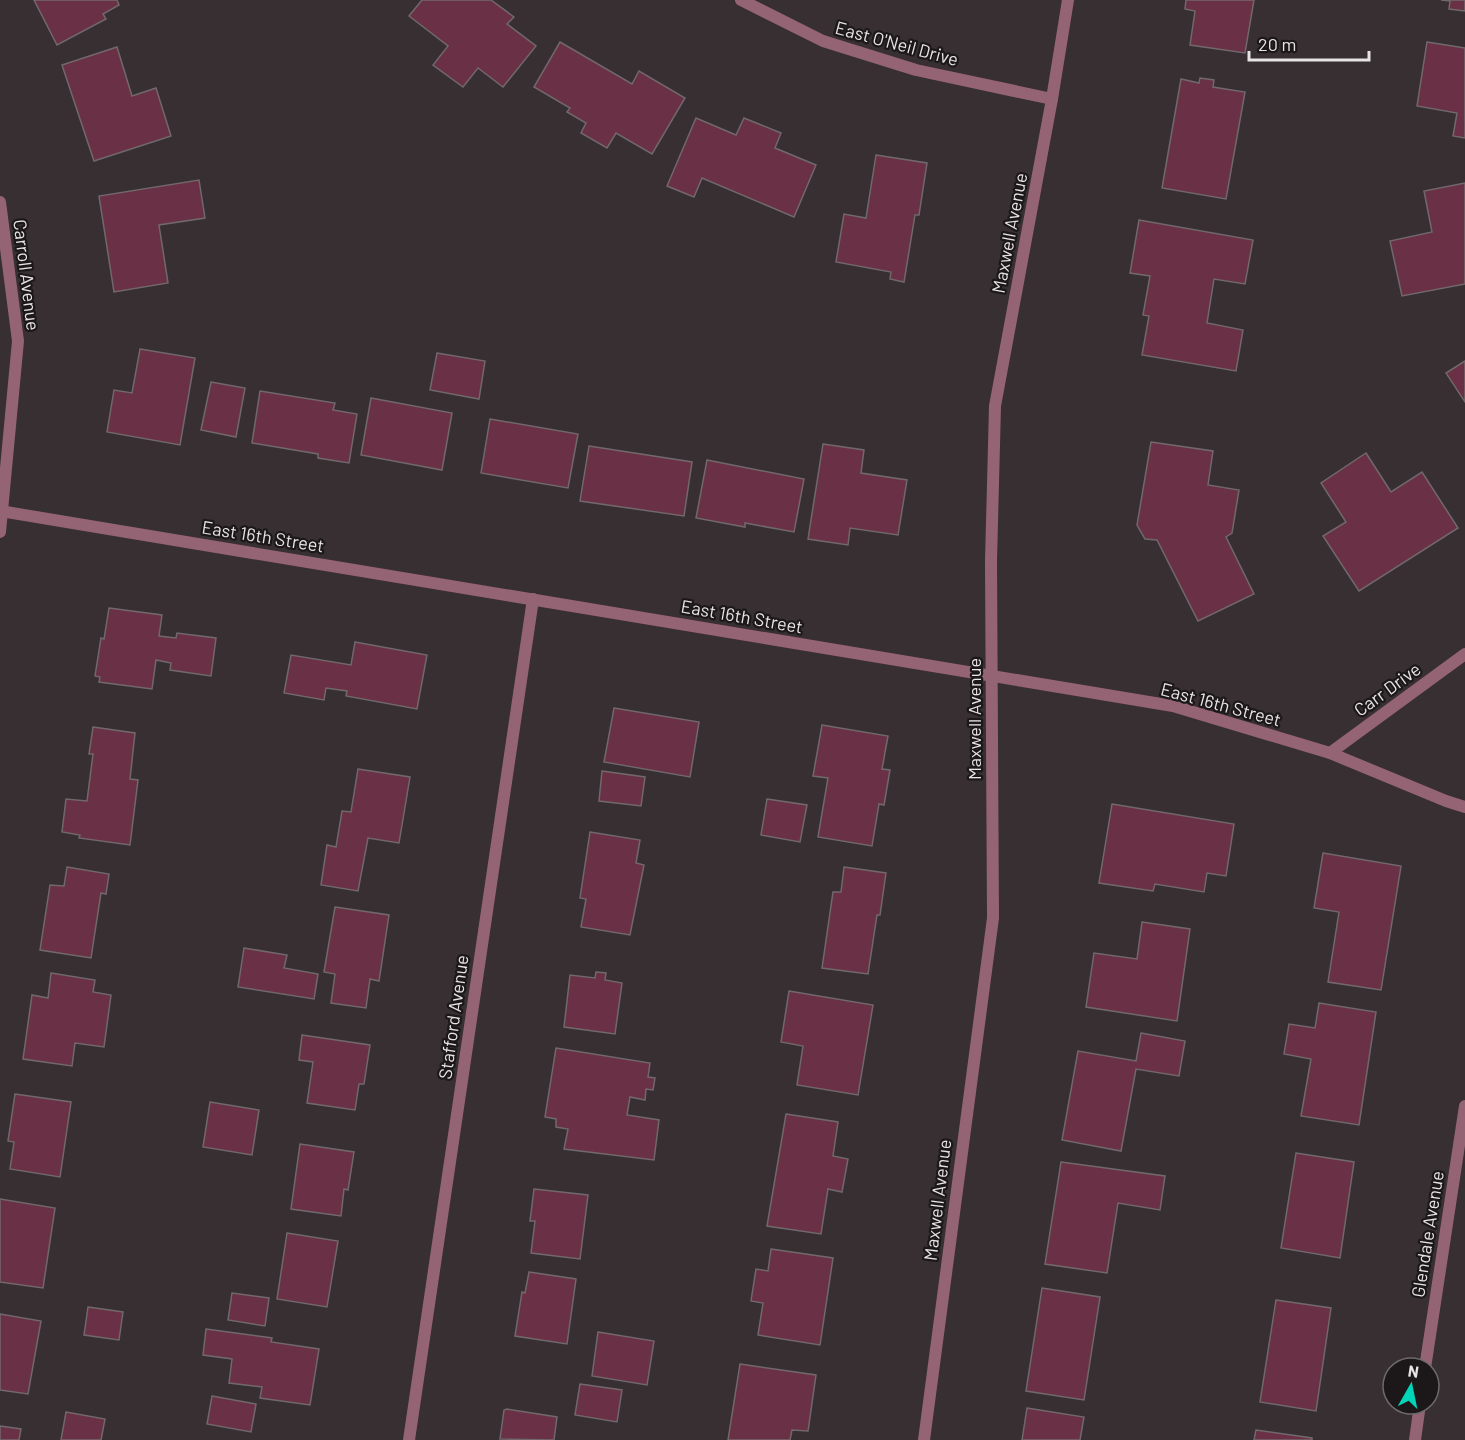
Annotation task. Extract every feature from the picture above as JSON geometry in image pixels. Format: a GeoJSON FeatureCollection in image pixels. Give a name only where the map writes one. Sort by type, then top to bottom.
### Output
{"type":"FeatureCollection","features":[{"type":"Feature","properties":{"kind":"street","name":"East O'Neil Drive"},"geometry":{"type":"LineString","coordinates":[[741,0],[823,41],[916,70],[1052,99]]}},
{"type":"Feature","properties":{"kind":"street","name":"Maxwell Avenue"},"geometry":{"type":"LineString","coordinates":[[924,1440],[993,918],[991,561],[995,405],[1052,99],[1068,0]]}},
{"type":"Feature","properties":{"kind":"street","name":"Carroll Avenue"},"geometry":{"type":"LineString","coordinates":[[0,202],[18,340],[0,532]]}},
{"type":"Feature","properties":{"kind":"street","name":"East 16th Street"},"geometry":{"type":"LineString","coordinates":[[2,511],[1173,706],[1330,753],[1465,807]]}},
{"type":"Feature","properties":{"kind":"street","name":"Stafford Avenue"},"geometry":{"type":"LineString","coordinates":[[409,1440],[533,599]]}},
{"type":"Feature","properties":{"kind":"street","name":"Carr Drive"},"geometry":{"type":"LineString","coordinates":[[1330,753],[1465,654]]}},
{"type":"Feature","properties":{"kind":"street","name":"Glendale Avenue"},"geometry":{"type":"LineString","coordinates":[[1427,1356],[1465,1106]]}},
{"type":"Feature","properties":{"kind":"street"},"geometry":{"type":"LineString","coordinates":[[1415,1440],[1418,1416]]}},
{"type":"Feature","properties":{"kind":"building"},"geometry":{"type":"Polygon","coordinates":[[[34,0],[117,0],[119,5],[103,14],[106,19],[57,45],[34,0]]]}},
{"type":"Feature","properties":{"kind":"building"},"geometry":{"type":"Polygon","coordinates":[[[422,0],[491,0],[514,17],[507,24],[536,46],[503,87],[478,68],[463,87],[433,65],[448,46],[409,16],[422,0]]]}},
{"type":"Feature","properties":{"kind":"building"},"geometry":{"type":"Polygon","coordinates":[[[1186,0],[1254,0],[1245,53],[1190,45],[1195,11],[1185,9],[1186,0]]]}},
{"type":"Feature","properties":{"kind":"building"},"geometry":{"type":"Polygon","coordinates":[[[1441,0],[1465,0],[1465,11],[1449,9],[1450,1],[1441,0]]]}},
{"type":"Feature","properties":{"kind":"building"},"geometry":{"type":"Polygon","coordinates":[[[560,42],[632,84],[639,71],[685,98],[652,154],[616,133],[607,148],[581,133],[586,123],[567,112],[570,108],[534,87],[560,42]]]}},
{"type":"Feature","properties":{"kind":"building"},"geometry":{"type":"Polygon","coordinates":[[[1427,42],[1465,48],[1465,138],[1453,136],[1457,113],[1417,106],[1427,42]]]}},
{"type":"Feature","properties":{"kind":"building"},"geometry":{"type":"Polygon","coordinates":[[[117,47],[132,96],[156,88],[171,136],[94,161],[62,65],[117,47]]]}},
{"type":"Feature","properties":{"kind":"building"},"geometry":{"type":"Polygon","coordinates":[[[1200,78],[1214,80],[1213,87],[1245,92],[1226,199],[1162,188],[1181,79],[1199,83],[1200,78]]]}},
{"type":"Feature","properties":{"kind":"building"},"geometry":{"type":"Polygon","coordinates":[[[696,118],[736,135],[744,118],[781,133],[775,148],[816,165],[794,217],[702,178],[694,197],[667,186],[696,118]]]}},
{"type":"Feature","properties":{"kind":"building"},"geometry":{"type":"Polygon","coordinates":[[[876,155],[927,163],[919,215],[915,215],[904,282],[890,279],[891,272],[836,262],[844,214],[866,218],[876,155]]]}},
{"type":"Feature","properties":{"kind":"building"},"geometry":{"type":"Polygon","coordinates":[[[199,180],[205,218],[159,225],[168,283],[114,292],[99,196],[199,180]]]}},
{"type":"Feature","properties":{"kind":"building"},"geometry":{"type":"Polygon","coordinates":[[[1465,183],[1465,284],[1402,296],[1390,241],[1432,232],[1424,191],[1465,183]]]}},
{"type":"Feature","properties":{"kind":"building"},"geometry":{"type":"Polygon","coordinates":[[[1139,220],[1253,240],[1245,284],[1214,279],[1207,323],[1243,330],[1236,371],[1142,355],[1149,316],[1143,315],[1150,276],[1130,273],[1139,220]]]}},
{"type":"Feature","properties":{"kind":"building"},"geometry":{"type":"Polygon","coordinates":[[[140,349],[195,358],[180,445],[107,432],[114,390],[132,393],[140,349]]]}},
{"type":"Feature","properties":{"kind":"building"},"geometry":{"type":"Polygon","coordinates":[[[437,353],[485,361],[479,399],[430,390],[437,353]]]}},
{"type":"Feature","properties":{"kind":"building"},"geometry":{"type":"Polygon","coordinates":[[[1465,361],[1465,402],[1446,373],[1465,361]]]}},
{"type":"Feature","properties":{"kind":"building"},"geometry":{"type":"Polygon","coordinates":[[[211,382],[245,388],[236,437],[201,430],[211,382]]]}},
{"type":"Feature","properties":{"kind":"building"},"geometry":{"type":"Polygon","coordinates":[[[260,391],[335,403],[333,410],[357,414],[349,463],[318,458],[318,454],[252,443],[260,391]]]}},
{"type":"Feature","properties":{"kind":"building"},"geometry":{"type":"Polygon","coordinates":[[[371,398],[452,413],[442,470],[361,455],[371,398]]]}},
{"type":"Feature","properties":{"kind":"building"},"geometry":{"type":"Polygon","coordinates":[[[490,419],[578,434],[568,488],[481,473],[490,419]]]}},
{"type":"Feature","properties":{"kind":"building"},"geometry":{"type":"Polygon","coordinates":[[[1151,442],[1213,451],[1208,485],[1239,490],[1232,533],[1226,537],[1254,594],[1198,621],[1157,540],[1145,539],[1137,525],[1151,442]]]}},
{"type":"Feature","properties":{"kind":"building"},"geometry":{"type":"Polygon","coordinates":[[[823,444],[864,450],[861,473],[907,480],[898,535],[850,528],[848,545],[808,539],[823,444]]]}},
{"type":"Feature","properties":{"kind":"building"},"geometry":{"type":"Polygon","coordinates":[[[589,446],[692,462],[684,516],[580,501],[589,446]]]}},
{"type":"Feature","properties":{"kind":"building"},"geometry":{"type":"Polygon","coordinates":[[[1366,453],[1391,492],[1422,472],[1458,528],[1359,591],[1323,536],[1346,522],[1321,483],[1366,453]]]}},
{"type":"Feature","properties":{"kind":"building"},"geometry":{"type":"Polygon","coordinates":[[[707,460],[804,479],[794,532],[745,523],[745,527],[696,518],[707,460]]]}},
{"type":"Feature","properties":{"kind":"building"},"geometry":{"type":"Polygon","coordinates":[[[109,608],[162,615],[159,636],[176,638],[177,633],[216,638],[211,676],[170,670],[171,663],[156,660],[152,689],[99,682],[100,677],[95,676],[109,608]]]}},
{"type":"Feature","properties":{"kind":"building"},"geometry":{"type":"Polygon","coordinates":[[[355,642],[427,655],[417,709],[346,696],[347,691],[326,688],[324,700],[284,693],[291,655],[351,665],[355,642]]]}},
{"type":"Feature","properties":{"kind":"building"},"geometry":{"type":"Polygon","coordinates":[[[614,708],[699,722],[690,777],[604,762],[614,708]]]}},
{"type":"Feature","properties":{"kind":"building"},"geometry":{"type":"Polygon","coordinates":[[[822,725],[888,736],[882,769],[890,770],[884,805],[879,804],[872,846],[818,837],[828,778],[813,776],[822,725]]]}},
{"type":"Feature","properties":{"kind":"building"},"geometry":{"type":"Polygon","coordinates":[[[93,727],[135,733],[130,779],[138,780],[130,845],[79,838],[80,835],[62,832],[66,799],[87,801],[93,754],[89,754],[93,727]]]}},
{"type":"Feature","properties":{"kind":"building"},"geometry":{"type":"Polygon","coordinates":[[[358,769],[410,777],[399,843],[368,838],[358,891],[321,885],[327,845],[336,847],[342,811],[351,812],[358,769]]]}},
{"type":"Feature","properties":{"kind":"building"},"geometry":{"type":"Polygon","coordinates":[[[602,771],[645,777],[641,806],[599,801],[602,771]]]}},
{"type":"Feature","properties":{"kind":"building"},"geometry":{"type":"Polygon","coordinates":[[[767,799],[807,805],[800,842],[761,835],[767,799]]]}},
{"type":"Feature","properties":{"kind":"building"},"geometry":{"type":"Polygon","coordinates":[[[1112,804],[1234,824],[1226,876],[1207,873],[1204,892],[1155,884],[1153,891],[1099,883],[1112,804]]]}},
{"type":"Feature","properties":{"kind":"building"},"geometry":{"type":"Polygon","coordinates":[[[590,832],[640,840],[636,863],[644,865],[630,935],[581,927],[586,899],[580,898],[590,832]]]}},
{"type":"Feature","properties":{"kind":"building"},"geometry":{"type":"Polygon","coordinates":[[[1323,853],[1401,866],[1381,990],[1328,982],[1339,912],[1314,908],[1323,853]]]}},
{"type":"Feature","properties":{"kind":"building"},"geometry":{"type":"Polygon","coordinates":[[[67,867],[109,874],[106,894],[101,893],[91,958],[40,950],[50,885],[64,886],[67,867]]]}},
{"type":"Feature","properties":{"kind":"building"},"geometry":{"type":"Polygon","coordinates":[[[844,867],[886,873],[868,974],[822,968],[833,892],[841,892],[844,867]]]}},
{"type":"Feature","properties":{"kind":"building"},"geometry":{"type":"Polygon","coordinates":[[[335,907],[389,915],[379,981],[370,979],[366,1008],[331,1003],[335,974],[324,972],[335,907]]]}},
{"type":"Feature","properties":{"kind":"building"},"geometry":{"type":"Polygon","coordinates":[[[1142,922],[1190,929],[1177,1021],[1086,1007],[1094,953],[1137,959],[1142,922]]]}},
{"type":"Feature","properties":{"kind":"building"},"geometry":{"type":"Polygon","coordinates":[[[244,948],[287,955],[284,968],[318,974],[314,999],[238,987],[244,948]]]}},
{"type":"Feature","properties":{"kind":"building"},"geometry":{"type":"Polygon","coordinates":[[[596,972],[606,973],[605,980],[622,983],[615,1034],[564,1027],[570,975],[595,978],[596,972]]]}},
{"type":"Feature","properties":{"kind":"building"},"geometry":{"type":"Polygon","coordinates":[[[51,973],[95,980],[93,992],[111,995],[104,1047],[75,1043],[72,1066],[23,1059],[32,995],[48,998],[51,973]]]}},
{"type":"Feature","properties":{"kind":"building"},"geometry":{"type":"Polygon","coordinates":[[[789,991],[873,1005],[858,1095],[797,1085],[803,1046],[781,1042],[789,991]]]}},
{"type":"Feature","properties":{"kind":"building"},"geometry":{"type":"Polygon","coordinates":[[[1319,1003],[1376,1012],[1359,1125],[1301,1116],[1311,1059],[1284,1054],[1289,1024],[1315,1028],[1319,1003]]]}},
{"type":"Feature","properties":{"kind":"building"},"geometry":{"type":"Polygon","coordinates":[[[1141,1033],[1185,1041],[1179,1076],[1136,1069],[1121,1151],[1062,1140],[1078,1051],[1136,1061],[1141,1033]]]}},
{"type":"Feature","properties":{"kind":"building"},"geometry":{"type":"Polygon","coordinates":[[[302,1035],[370,1045],[364,1084],[359,1084],[355,1110],[307,1103],[313,1062],[299,1060],[302,1035]]]}},
{"type":"Feature","properties":{"kind":"building"},"geometry":{"type":"Polygon","coordinates":[[[556,1048],[650,1063],[648,1077],[655,1078],[653,1090],[646,1089],[645,1100],[630,1097],[627,1115],[659,1120],[654,1160],[564,1149],[568,1129],[556,1127],[556,1119],[545,1117],[556,1048]]]}},
{"type":"Feature","properties":{"kind":"building"},"geometry":{"type":"Polygon","coordinates":[[[15,1094],[71,1102],[60,1177],[10,1169],[14,1142],[8,1141],[15,1094]]]}},
{"type":"Feature","properties":{"kind":"building"},"geometry":{"type":"Polygon","coordinates":[[[210,1102],[259,1110],[252,1155],[203,1147],[210,1102]]]}},
{"type":"Feature","properties":{"kind":"building"},"geometry":{"type":"Polygon","coordinates":[[[786,1114],[838,1122],[833,1156],[848,1159],[842,1192],[828,1189],[821,1234],[767,1226],[786,1114]]]}},
{"type":"Feature","properties":{"kind":"building"},"geometry":{"type":"Polygon","coordinates":[[[300,1144],[354,1152],[348,1190],[344,1189],[341,1216],[291,1209],[300,1144]]]}},
{"type":"Feature","properties":{"kind":"building"},"geometry":{"type":"Polygon","coordinates":[[[1296,1153],[1354,1162],[1340,1258],[1281,1248],[1296,1153]]]}},
{"type":"Feature","properties":{"kind":"building"},"geometry":{"type":"Polygon","coordinates":[[[1061,1162],[1165,1176],[1160,1210],[1118,1203],[1107,1273],[1045,1264],[1061,1162]]]}},
{"type":"Feature","properties":{"kind":"building"},"geometry":{"type":"Polygon","coordinates":[[[534,1189],[588,1195],[580,1259],[531,1253],[535,1221],[530,1221],[534,1189]]]}},
{"type":"Feature","properties":{"kind":"building"},"geometry":{"type":"Polygon","coordinates":[[[0,1199],[55,1208],[43,1288],[0,1282],[0,1199]]]}},
{"type":"Feature","properties":{"kind":"building"},"geometry":{"type":"Polygon","coordinates":[[[287,1233],[338,1241],[327,1307],[277,1299],[287,1233]]]}},
{"type":"Feature","properties":{"kind":"building"},"geometry":{"type":"Polygon","coordinates":[[[771,1249],[833,1258],[820,1345],[758,1335],[763,1303],[751,1301],[756,1269],[768,1271],[771,1249]]]}},
{"type":"Feature","properties":{"kind":"building"},"geometry":{"type":"Polygon","coordinates":[[[529,1272],[576,1279],[567,1344],[515,1336],[522,1292],[525,1293],[529,1272]]]}},
{"type":"Feature","properties":{"kind":"building"},"geometry":{"type":"Polygon","coordinates":[[[1042,1288],[1100,1297],[1084,1400],[1026,1391],[1042,1288]]]}},
{"type":"Feature","properties":{"kind":"building"},"geometry":{"type":"Polygon","coordinates":[[[232,1293],[269,1298],[265,1326],[228,1320],[232,1293]]]}},
{"type":"Feature","properties":{"kind":"building"},"geometry":{"type":"Polygon","coordinates":[[[1276,1300],[1331,1308],[1316,1411],[1260,1402],[1276,1300]]]}},
{"type":"Feature","properties":{"kind":"building"},"geometry":{"type":"Polygon","coordinates":[[[88,1307],[123,1312],[119,1340],[84,1335],[88,1307]]]}},
{"type":"Feature","properties":{"kind":"building"},"geometry":{"type":"Polygon","coordinates":[[[0,1314],[41,1321],[28,1394],[0,1390],[0,1314]]]}},
{"type":"Feature","properties":{"kind":"building"},"geometry":{"type":"Polygon","coordinates":[[[206,1329],[272,1338],[271,1342],[319,1349],[310,1405],[260,1398],[262,1387],[229,1383],[232,1359],[203,1355],[206,1329]]]}},
{"type":"Feature","properties":{"kind":"building"},"geometry":{"type":"Polygon","coordinates":[[[598,1332],[654,1341],[647,1385],[592,1376],[598,1332]]]}},
{"type":"Feature","properties":{"kind":"building"},"geometry":{"type":"Polygon","coordinates":[[[740,1364],[816,1375],[808,1431],[792,1430],[790,1440],[728,1440],[740,1364]]]}},
{"type":"Feature","properties":{"kind":"building"},"geometry":{"type":"Polygon","coordinates":[[[580,1384],[622,1390],[617,1422],[575,1415],[580,1384]]]}},
{"type":"Feature","properties":{"kind":"building"},"geometry":{"type":"Polygon","coordinates":[[[212,1396],[256,1404],[251,1432],[207,1424],[212,1396]]]}},
{"type":"Feature","properties":{"kind":"building"},"geometry":{"type":"Polygon","coordinates":[[[1027,1408],[1084,1417],[1080,1440],[1022,1440],[1027,1408]]]}},
{"type":"Feature","properties":{"kind":"building"},"geometry":{"type":"Polygon","coordinates":[[[504,1410],[557,1417],[554,1440],[500,1439],[504,1410]]]}},
{"type":"Feature","properties":{"kind":"building"},"geometry":{"type":"Polygon","coordinates":[[[66,1412],[105,1419],[101,1440],[61,1440],[66,1412]]]}},
{"type":"Feature","properties":{"kind":"building"},"geometry":{"type":"Polygon","coordinates":[[[0,1426],[21,1429],[19,1440],[0,1440],[0,1426]]]}},
{"type":"Feature","properties":{"kind":"building"},"geometry":{"type":"Polygon","coordinates":[[[1256,1430],[1312,1438],[1312,1440],[1254,1440],[1256,1430]]]}}]}
